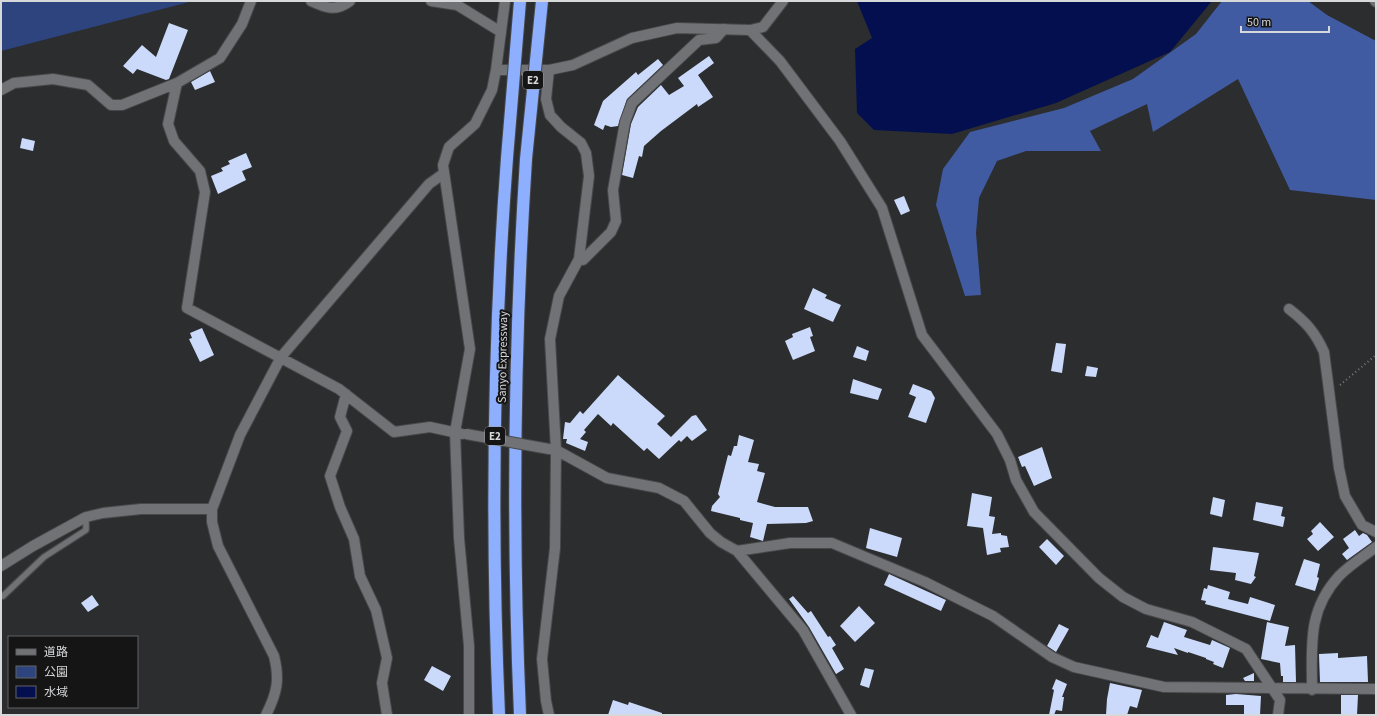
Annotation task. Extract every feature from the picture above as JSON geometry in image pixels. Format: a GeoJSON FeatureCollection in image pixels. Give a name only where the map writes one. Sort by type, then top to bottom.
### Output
{"type":"FeatureCollection","features":[{"type":"Feature","properties":{"kind":"highway","name":"Sanyo Expressway"},"geometry":{"type":"LineString","coordinates":[[499,715],[495,617],[494,493],[496,354],[506,158],[520,1]]}},
{"type":"Feature","properties":{"kind":"highway","name":"Sanyo Expressway"},"geometry":{"type":"LineString","coordinates":[[520,715],[516,609],[516,354],[526,159],[542,1]]}},
{"type":"Feature","properties":{"kind":"street"},"geometry":{"type":"LineString","coordinates":[[1,90],[14,83],[53,79],[88,85],[111,105],[122,105],[176,83],[220,58],[242,24],[251,1]]}},
{"type":"Feature","properties":{"kind":"street"},"geometry":{"type":"LineString","coordinates":[[311,1],[325,8],[342,7],[350,1]]}},
{"type":"Feature","properties":{"kind":"street"},"geometry":{"type":"LineString","coordinates":[[431,1],[457,5],[501,32]]}},
{"type":"Feature","properties":{"kind":"street"},"geometry":{"type":"LineString","coordinates":[[470,715],[469,646],[459,538],[455,432],[470,349],[443,174],[443,165],[449,147],[475,124],[492,90],[505,1]]}},
{"type":"Feature","properties":{"kind":"street"},"geometry":{"type":"LineString","coordinates":[[496,70],[549,70],[573,65],[632,38],[677,28],[750,30],[763,27],[783,1]]}},
{"type":"Feature","properties":{"kind":"street"},"geometry":{"type":"LineString","coordinates":[[579,259],[583,260],[611,232],[616,222],[613,190],[624,122],[632,103],[699,40],[716,38],[724,29]]}},
{"type":"Feature","properties":{"kind":"street"},"geometry":{"type":"LineString","coordinates":[[750,30],[780,61],[840,141],[882,208],[922,335],[997,434],[1010,460],[1016,480],[1034,512],[1098,578],[1123,597],[1146,610],[1192,622],[1246,649],[1280,700],[1278,715]]}},
{"type":"Feature","properties":{"kind":"street"},"geometry":{"type":"LineString","coordinates":[[549,70],[546,99],[550,115],[561,127],[581,143],[586,154],[589,176],[579,259],[559,296],[550,339],[555,548],[542,659],[546,701],[549,715]]}},
{"type":"Feature","properties":{"kind":"street"},"geometry":{"type":"LineString","coordinates":[[176,83],[168,124],[174,141],[200,171],[205,192],[187,308],[282,357],[346,394],[394,432],[430,427],[552,449],[607,478],[658,488],[684,501],[710,533],[721,542],[737,551],[803,630],[851,715]]}},
{"type":"Feature","properties":{"kind":"street"},"geometry":{"type":"LineString","coordinates":[[266,715],[276,696],[278,672],[274,656],[218,546],[212,522],[212,509],[240,435],[282,357],[428,184],[443,174]]}},
{"type":"Feature","properties":{"kind":"street"},"geometry":{"type":"LineString","coordinates":[[1289,309],[1303,320],[1316,335],[1324,352],[1339,468],[1345,496],[1362,525],[1376,532]]}},
{"type":"Feature","properties":{"kind":"street"},"geometry":{"type":"LineString","coordinates":[[346,394],[340,417],[347,431],[330,476],[340,507],[354,539],[360,576],[376,610],[387,658],[382,683],[387,715]]}},
{"type":"Feature","properties":{"kind":"street"},"geometry":{"type":"LineString","coordinates":[[1,566],[33,546],[86,517],[141,509],[212,509]]}},
{"type":"Feature","properties":{"kind":"street"},"geometry":{"type":"LineString","coordinates":[[737,551],[790,543],[832,543],[925,582],[993,616],[1052,657],[1074,667],[1164,687],[1273,688],[1312,690],[1376,689]]}},
{"type":"Feature","properties":{"kind":"street"},"geometry":{"type":"LineString","coordinates":[[1312,690],[1312,631],[1317,612],[1325,596],[1340,575],[1376,547]]}},
{"type":"Feature","properties":{"kind":"lane"},"geometry":{"type":"LineString","coordinates":[[3,596],[44,558],[86,530],[86,517]]}},
{"type":"Feature","properties":{"kind":"path"},"geometry":{"type":"LineString","coordinates":[[1329,393],[1376,355]]}},
{"type":"Feature","properties":{"kind":"green space"},"geometry":{"type":"Polygon","coordinates":[[[1,1],[193,1],[1,51],[1,1]]]}},
{"type":"Feature","properties":{"kind":"shaded area"},"geometry":{"type":"Polygon","coordinates":[[[1222,1],[1308,1],[1327,15],[1376,41],[1376,200],[1290,190],[1238,79],[1153,132],[1147,104],[1090,131],[1101,151],[1026,151],[997,161],[979,198],[976,233],[981,295],[965,296],[936,205],[943,169],[970,132],[1064,108],[1133,79],[1196,34],[1222,1]]]}},
{"type":"Feature","properties":{"kind":"water"},"geometry":{"type":"Polygon","coordinates":[[[857,1],[1212,1],[1170,52],[1056,103],[952,134],[874,130],[857,113],[855,49],[872,38],[857,1]]]}},
{"type":"Feature","properties":{"kind":"building"},"geometry":{"type":"Polygon","coordinates":[[[169,23],[188,30],[169,79],[166,80],[137,69],[133,74],[123,66],[142,45],[156,57],[169,23]]]}},
{"type":"Feature","properties":{"kind":"building"},"geometry":{"type":"Polygon","coordinates":[[[709,56],[714,63],[698,75],[713,97],[698,107],[697,104],[644,146],[642,157],[639,156],[633,178],[622,175],[631,124],[638,107],[661,85],[669,95],[684,86],[678,78],[709,56]]]}},
{"type":"Feature","properties":{"kind":"building"},"geometry":{"type":"Polygon","coordinates":[[[658,59],[663,65],[627,99],[618,126],[611,127],[605,125],[603,130],[594,125],[603,101],[636,72],[638,75],[658,59]]]}},
{"type":"Feature","properties":{"kind":"building"},"geometry":{"type":"Polygon","coordinates":[[[210,71],[215,82],[195,90],[191,82],[210,71]]]}},
{"type":"Feature","properties":{"kind":"building"},"geometry":{"type":"Polygon","coordinates":[[[22,138],[35,141],[33,151],[20,148],[22,138]]]}},
{"type":"Feature","properties":{"kind":"building"},"geometry":{"type":"Polygon","coordinates":[[[246,153],[252,167],[242,171],[246,180],[218,194],[211,176],[223,171],[221,168],[230,164],[228,161],[246,153]]]}},
{"type":"Feature","properties":{"kind":"building"},"geometry":{"type":"Polygon","coordinates":[[[904,196],[910,211],[901,215],[894,200],[904,196]]]}},
{"type":"Feature","properties":{"kind":"building"},"geometry":{"type":"Polygon","coordinates":[[[813,288],[827,295],[825,298],[841,305],[833,322],[804,309],[813,288]]]}},
{"type":"Feature","properties":{"kind":"building"},"geometry":{"type":"Polygon","coordinates":[[[810,327],[813,336],[810,337],[815,351],[793,360],[785,341],[793,337],[792,334],[810,327]]]}},
{"type":"Feature","properties":{"kind":"building"},"geometry":{"type":"Polygon","coordinates":[[[202,328],[214,355],[200,362],[189,339],[192,338],[190,333],[202,328]]]}},
{"type":"Feature","properties":{"kind":"building"},"geometry":{"type":"Polygon","coordinates":[[[1056,343],[1066,344],[1062,373],[1051,371],[1056,343]]]}},
{"type":"Feature","properties":{"kind":"building"},"geometry":{"type":"Polygon","coordinates":[[[857,346],[869,351],[866,361],[853,357],[857,346]]]}},
{"type":"Feature","properties":{"kind":"building"},"geometry":{"type":"Polygon","coordinates":[[[1087,366],[1098,368],[1096,377],[1085,376],[1087,366]]]}},
{"type":"Feature","properties":{"kind":"building"},"geometry":{"type":"Polygon","coordinates":[[[618,375],[665,416],[657,424],[671,437],[692,416],[696,415],[707,430],[692,441],[687,436],[681,442],[679,440],[659,459],[647,448],[644,451],[613,423],[611,426],[598,414],[584,430],[586,432],[580,439],[588,442],[585,451],[566,443],[567,439],[563,439],[565,422],[570,423],[580,411],[583,414],[618,375]]]}},
{"type":"Feature","properties":{"kind":"building"},"geometry":{"type":"Polygon","coordinates":[[[853,379],[882,389],[878,400],[850,393],[853,379]]]}},
{"type":"Feature","properties":{"kind":"building"},"geometry":{"type":"Polygon","coordinates":[[[913,384],[931,391],[935,398],[926,423],[908,417],[916,397],[909,394],[913,384]]]}},
{"type":"Feature","properties":{"kind":"building"},"geometry":{"type":"Polygon","coordinates":[[[739,435],[754,440],[748,462],[759,464],[757,471],[765,473],[757,502],[775,507],[808,507],[813,521],[806,523],[767,524],[763,541],[750,537],[753,523],[740,520],[740,518],[711,511],[712,506],[720,497],[718,494],[728,455],[731,456],[734,446],[737,446],[739,435]]]}},
{"type":"Feature","properties":{"kind":"building"},"geometry":{"type":"Polygon","coordinates":[[[1042,447],[1052,478],[1034,486],[1025,466],[1022,467],[1018,457],[1042,447]]]}},
{"type":"Feature","properties":{"kind":"building"},"geometry":{"type":"Polygon","coordinates":[[[972,493],[992,497],[989,516],[995,517],[992,534],[1001,533],[1001,535],[1007,536],[1009,547],[1000,548],[1001,552],[987,555],[983,528],[967,526],[972,493]]]}},
{"type":"Feature","properties":{"kind":"building"},"geometry":{"type":"Polygon","coordinates":[[[1213,497],[1225,500],[1222,517],[1210,514],[1213,497]]]}},
{"type":"Feature","properties":{"kind":"building"},"geometry":{"type":"Polygon","coordinates":[[[1256,502],[1283,507],[1281,516],[1285,517],[1283,527],[1253,520],[1256,502]]]}},
{"type":"Feature","properties":{"kind":"building"},"geometry":{"type":"Polygon","coordinates":[[[1320,522],[1334,537],[1318,551],[1307,539],[1313,534],[1311,531],[1320,522]]]}},
{"type":"Feature","properties":{"kind":"building"},"geometry":{"type":"Polygon","coordinates":[[[870,528],[902,538],[897,557],[866,548],[870,528]]]}},
{"type":"Feature","properties":{"kind":"building"},"geometry":{"type":"Polygon","coordinates":[[[1355,530],[1359,536],[1363,533],[1367,535],[1372,542],[1347,560],[1342,554],[1349,548],[1343,539],[1355,530]]]}},
{"type":"Feature","properties":{"kind":"building"},"geometry":{"type":"Polygon","coordinates":[[[1047,539],[1064,556],[1056,565],[1039,547],[1047,539]]]}},
{"type":"Feature","properties":{"kind":"building"},"geometry":{"type":"Polygon","coordinates":[[[1213,547],[1259,553],[1254,576],[1256,577],[1251,584],[1235,580],[1236,573],[1210,570],[1213,547]]]}},
{"type":"Feature","properties":{"kind":"building"},"geometry":{"type":"Polygon","coordinates":[[[1304,559],[1320,564],[1317,577],[1319,578],[1315,591],[1295,585],[1304,559]]]}},
{"type":"Feature","properties":{"kind":"building"},"geometry":{"type":"Polygon","coordinates":[[[889,574],[946,600],[941,611],[884,585],[889,574]]]}},
{"type":"Feature","properties":{"kind":"building"},"geometry":{"type":"Polygon","coordinates":[[[1208,585],[1230,592],[1228,599],[1248,604],[1250,597],[1275,605],[1270,621],[1205,604],[1206,601],[1201,600],[1204,588],[1207,589],[1208,585]]]}},
{"type":"Feature","properties":{"kind":"building"},"geometry":{"type":"Polygon","coordinates":[[[92,595],[99,605],[88,612],[81,603],[92,595]]]}},
{"type":"Feature","properties":{"kind":"building"},"geometry":{"type":"Polygon","coordinates":[[[793,596],[808,613],[811,611],[828,637],[830,636],[836,645],[832,648],[844,669],[836,674],[809,627],[789,599],[793,596]]]}},
{"type":"Feature","properties":{"kind":"building"},"geometry":{"type":"Polygon","coordinates":[[[859,606],[875,623],[855,642],[840,626],[859,606]]]}},
{"type":"Feature","properties":{"kind":"building"},"geometry":{"type":"Polygon","coordinates":[[[1164,622],[1187,630],[1184,637],[1210,645],[1212,640],[1230,648],[1223,668],[1213,664],[1214,662],[1206,658],[1174,648],[1178,655],[1146,647],[1151,635],[1158,638],[1164,622]]]}},
{"type":"Feature","properties":{"kind":"building"},"geometry":{"type":"Polygon","coordinates":[[[1267,622],[1289,627],[1285,646],[1295,645],[1296,682],[1283,682],[1280,663],[1261,659],[1267,622]]]}},
{"type":"Feature","properties":{"kind":"building"},"geometry":{"type":"Polygon","coordinates":[[[1059,624],[1069,629],[1056,652],[1047,646],[1059,624]]]}},
{"type":"Feature","properties":{"kind":"building"},"geometry":{"type":"Polygon","coordinates":[[[1338,653],[1338,658],[1367,656],[1368,682],[1320,682],[1319,654],[1338,653]]]}},
{"type":"Feature","properties":{"kind":"building"},"geometry":{"type":"Polygon","coordinates":[[[432,666],[451,676],[443,691],[424,680],[432,666]]]}},
{"type":"Feature","properties":{"kind":"building"},"geometry":{"type":"Polygon","coordinates":[[[865,668],[874,670],[869,688],[860,685],[865,668]]]}},
{"type":"Feature","properties":{"kind":"building"},"geometry":{"type":"Polygon","coordinates":[[[1254,673],[1254,681],[1245,681],[1243,678],[1254,673]]]}},
{"type":"Feature","properties":{"kind":"building"},"geometry":{"type":"Polygon","coordinates":[[[1056,679],[1067,684],[1062,697],[1064,697],[1062,711],[1056,710],[1054,715],[1049,715],[1054,690],[1052,689],[1056,679]]]}},
{"type":"Feature","properties":{"kind":"building"},"geometry":{"type":"Polygon","coordinates":[[[1110,683],[1142,690],[1137,708],[1130,706],[1127,715],[1106,715],[1110,683]]]}},
{"type":"Feature","properties":{"kind":"building"},"geometry":{"type":"Polygon","coordinates":[[[1236,694],[1261,696],[1260,715],[1244,715],[1244,705],[1226,705],[1226,695],[1236,694]]]}},
{"type":"Feature","properties":{"kind":"building"},"geometry":{"type":"Polygon","coordinates":[[[1341,695],[1358,695],[1357,715],[1341,715],[1341,695]]]}},
{"type":"Feature","properties":{"kind":"building"},"geometry":{"type":"Polygon","coordinates":[[[613,700],[628,705],[629,702],[662,713],[662,715],[608,715],[613,700]]]}}]}
